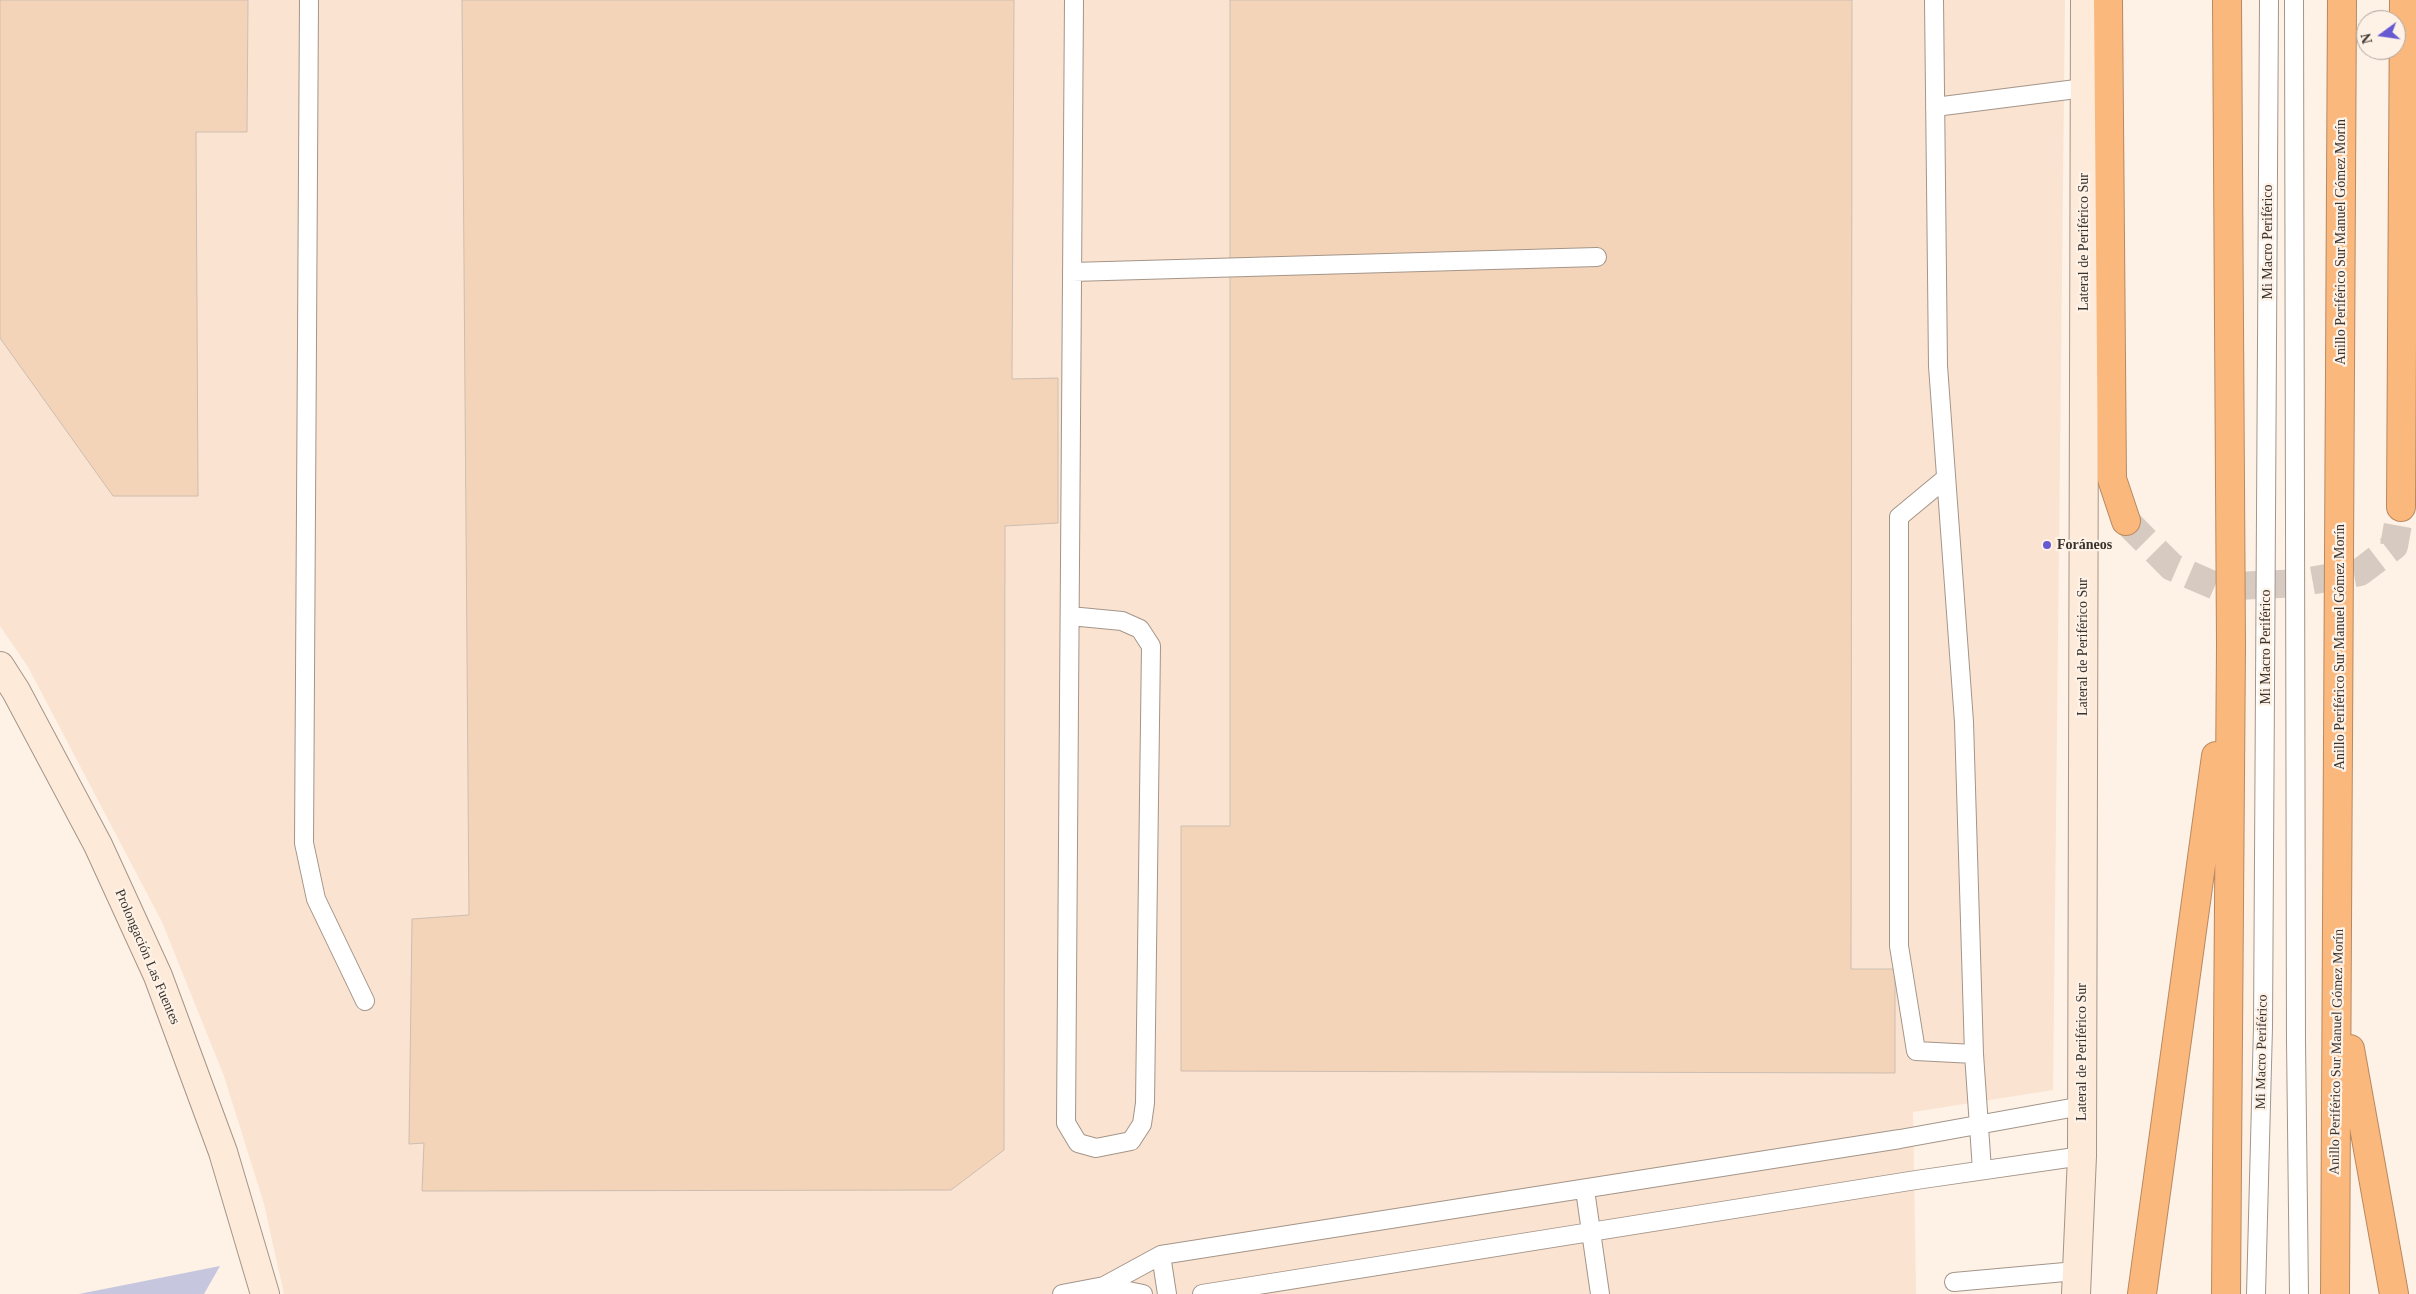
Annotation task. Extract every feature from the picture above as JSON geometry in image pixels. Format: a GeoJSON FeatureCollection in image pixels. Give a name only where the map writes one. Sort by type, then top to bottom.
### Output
{"type":"FeatureCollection","features":[{"type":"Feature","properties":{"kind":"highway"},"geometry":{"type":"LineString","coordinates":[[2108,0],[2112,479],[2126,522]]}},
{"type":"Feature","properties":{"kind":"highway"},"geometry":{"type":"LineString","coordinates":[[2226,1294],[2231,645],[2227,0]]}},
{"type":"Feature","properties":{"kind":"highway","name":"Anillo Periférico Sur Manuel Gómez Morín"},"geometry":{"type":"LineString","coordinates":[[2335,1294],[2342,0]]}},
{"type":"Feature","properties":{"kind":"highway"},"geometry":{"type":"LineString","coordinates":[[2402,507],[2404,0]]}},
{"type":"Feature","properties":{"kind":"highway"},"geometry":{"type":"LineString","coordinates":[[2142,1294],[2231,645]]}},
{"type":"Feature","properties":{"kind":"highway"},"geometry":{"type":"LineString","coordinates":[[2338,985],[2394,1294]]}},
{"type":"Feature","properties":{"kind":"street","name":"Lateral de Periférico Sur"},"geometry":{"type":"LineString","coordinates":[[2076,1282],[2082,1156],[2085,0]]}},
{"type":"Feature","properties":{"kind":"street","name":"Prolongación Las Fuentes"},"geometry":{"type":"LineString","coordinates":[[0,666],[16,691],[98,845],[158,976],[223,1152],[260,1291]]}},
{"type":"Feature","properties":{"kind":"lane"},"geometry":{"type":"LineString","coordinates":[[309,0],[304,843],[316,899],[365,1002]]}},
{"type":"Feature","properties":{"kind":"lane"},"geometry":{"type":"LineString","coordinates":[[1070,616],[1122,621],[1140,628],[1151,646],[1145,1104],[1142,1124],[1131,1140],[1096,1148],[1078,1143],[1066,1123],[1074,0]]}},
{"type":"Feature","properties":{"kind":"lane"},"geometry":{"type":"LineString","coordinates":[[1934,0],[1938,366],[1964,722],[1974,1054],[1982,1170]]}},
{"type":"Feature","properties":{"kind":"lane","name":"Mi Macro Periférico"},"geometry":{"type":"LineString","coordinates":[[2256,1294],[2263,1017],[2270,0]]}},
{"type":"Feature","properties":{"kind":"lane","name":"Mi Macro Periférico"},"geometry":{"type":"LineString","coordinates":[[2294,0],[2298,1294]]}},
{"type":"Feature","properties":{"kind":"lane"},"geometry":{"type":"LineString","coordinates":[[1935,107],[2084,88]]}},
{"type":"Feature","properties":{"kind":"lane"},"geometry":{"type":"LineString","coordinates":[[1072,272],[1597,257]]}},
{"type":"Feature","properties":{"kind":"lane"},"geometry":{"type":"LineString","coordinates":[[1946,478],[1899,517],[1899,946],[1916,1051],[1974,1054]]}},
{"type":"Feature","properties":{"kind":"lane"},"geometry":{"type":"LineString","coordinates":[[1062,1294],[1104,1286],[1160,1255],[1585,1190],[2082,1106]]}},
{"type":"Feature","properties":{"kind":"lane"},"geometry":{"type":"LineString","coordinates":[[1202,1294],[1982,1170],[2082,1156]]}},
{"type":"Feature","properties":{"kind":"lane"},"geometry":{"type":"LineString","coordinates":[[1585,1190],[1600,1294]]}},
{"type":"Feature","properties":{"kind":"lane"},"geometry":{"type":"LineString","coordinates":[[1160,1255],[1167,1294]]}},
{"type":"Feature","properties":{"kind":"lane"},"geometry":{"type":"LineString","coordinates":[[1954,1282],[2076,1282]]}},
{"type":"Feature","properties":{"kind":"lane"},"geometry":{"type":"LineString","coordinates":[[1104,1286],[1143,1294]]}},
{"type":"Feature","properties":{"kind":"shaded area"},"geometry":{"type":"Polygon","coordinates":[[[0,0],[2065,0],[2053,1090],[1913,1112],[1916,1294],[284,1294],[264,1204],[224,1076],[162,922],[28,667],[0,626],[0,0]]]}},
{"type":"Feature","properties":{"kind":"shaded area"},"geometry":{"type":"Polygon","coordinates":[[[220,1266],[204,1294],[79,1294],[220,1266]]]}},
{"type":"Feature","properties":{"kind":"building"},"geometry":{"type":"Polygon","coordinates":[[[0,0],[248,0],[247,132],[196,132],[198,496],[113,496],[0,338],[0,0]]]}},
{"type":"Feature","properties":{"kind":"building"},"geometry":{"type":"Polygon","coordinates":[[[462,0],[1014,0],[1012,379],[1058,378],[1058,523],[1005,526],[1004,1150],[951,1190],[422,1191],[424,1143],[409,1144],[412,919],[469,915],[462,0]]]}},
{"type":"Feature","properties":{"kind":"building"},"geometry":{"type":"Polygon","coordinates":[[[1230,0],[1852,0],[1851,969],[1895,969],[1895,1073],[1181,1071],[1181,826],[1230,826],[1230,0]]]}},
{"type":"Feature","properties":{"kind":"tunnel"},"geometry":{"type":"LineString","coordinates":[[2126,521],[2172,567],[2218,587],[2299,583],[2360,572],[2394,546],[2401,507]]}},
{"type":"Feature","properties":{"kind":"place","name":"Foráneos"},"geometry":{"type":"Point","coordinates":[2047,545]}}]}
